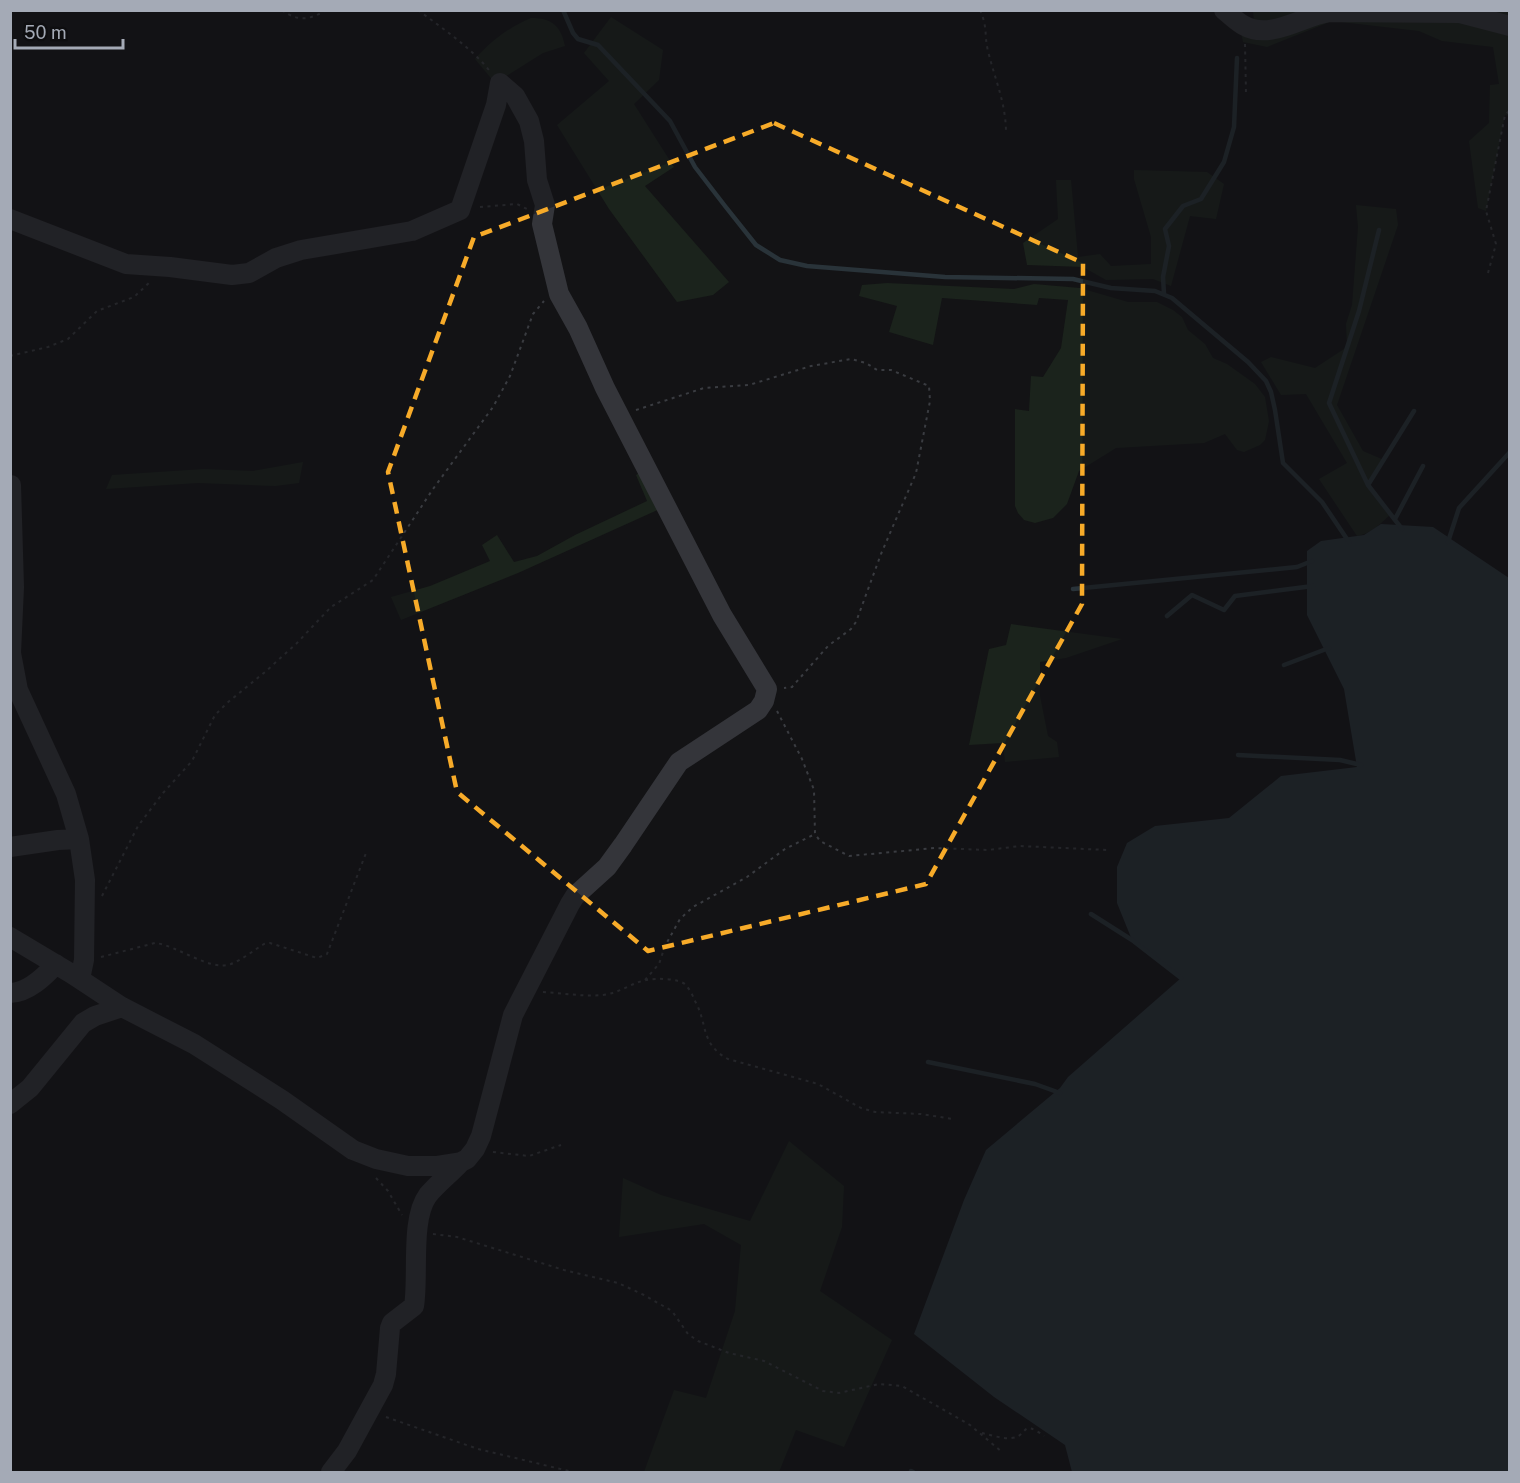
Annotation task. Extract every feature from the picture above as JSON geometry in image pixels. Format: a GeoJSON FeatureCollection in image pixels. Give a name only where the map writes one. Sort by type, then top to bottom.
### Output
{"type":"FeatureCollection","features":[{"type":"Feature","properties":{"kind":"street"},"geometry":{"type":"LineString","coordinates":[[1224,10],[1244,26],[1271,31],[1316,14],[1370,11],[1460,14],[1509,26]]}},
{"type":"Feature","properties":{"kind":"street"},"geometry":{"type":"LineString","coordinates":[[10,219],[126,264],[232,275],[249,273],[276,258],[301,250],[412,231],[460,210],[496,105],[500,82]]}},
{"type":"Feature","properties":{"kind":"street"},"geometry":{"type":"LineString","coordinates":[[332,1473],[369,1412],[385,1378],[392,1323],[414,1306],[417,1231],[422,1207],[428,1195],[468,1156],[481,1136],[513,1015],[575,896],[607,867],[679,762],[758,710],[764,701],[766,690],[722,615],[556,287],[542,224],[546,205],[537,180],[534,141],[528,121],[515,96],[500,82]]}},
{"type":"Feature","properties":{"kind":"street"},"geometry":{"type":"LineString","coordinates":[[11,485],[14,587],[11,653],[21,700],[40,735],[66,794],[79,839],[85,880],[82,969]]}},
{"type":"Feature","properties":{"kind":"street"},"geometry":{"type":"LineString","coordinates":[[10,847],[79,839]]}},
{"type":"Feature","properties":{"kind":"street"},"geometry":{"type":"LineString","coordinates":[[10,938],[56,964],[82,969],[122,1007],[194,1044],[282,1100],[353,1150],[376,1159],[408,1166],[436,1166],[468,1156]]}},
{"type":"Feature","properties":{"kind":"street"},"geometry":{"type":"LineString","coordinates":[[10,993],[24,989],[43,978],[56,964]]}},
{"type":"Feature","properties":{"kind":"street"},"geometry":{"type":"LineString","coordinates":[[12,1100],[30,1088],[83,1023],[95,1016],[122,1007]]}},
{"type":"Feature","properties":{"kind":"path"},"geometry":{"type":"LineString","coordinates":[[282,10],[295,18],[307,19],[326,10]]}},
{"type":"Feature","properties":{"kind":"path"},"geometry":{"type":"LineString","coordinates":[[418,10],[477,56],[500,82]]}},
{"type":"Feature","properties":{"kind":"path"},"geometry":{"type":"LineString","coordinates":[[980,10],[986,25],[987,48],[1006,111],[1006,133]]}},
{"type":"Feature","properties":{"kind":"path"},"geometry":{"type":"LineString","coordinates":[[1244,26],[1246,93]]}},
{"type":"Feature","properties":{"kind":"path"},"geometry":{"type":"LineString","coordinates":[[1488,273],[1496,244],[1486,211],[1505,115],[1509,110]]}},
{"type":"Feature","properties":{"kind":"path"},"geometry":{"type":"LineString","coordinates":[[460,210],[517,204],[530,211],[542,224]]}},
{"type":"Feature","properties":{"kind":"path"},"geometry":{"type":"LineString","coordinates":[[10,356],[48,347],[68,339],[96,311],[134,297],[170,267]]}},
{"type":"Feature","properties":{"kind":"path"},"geometry":{"type":"LineString","coordinates":[[100,900],[138,826],[163,793],[192,761],[215,715],[266,672],[332,607],[373,580],[433,489],[493,407],[510,376],[533,314],[556,287]]}},
{"type":"Feature","properties":{"kind":"path"},"geometry":{"type":"LineString","coordinates":[[620,416],[704,388],[749,385],[811,366],[851,359],[867,363],[877,370],[891,370],[929,386],[930,401],[915,473],[856,622],[851,629],[828,646],[792,687],[766,690],[802,759],[814,790],[815,834],[833,849],[849,856],[935,848],[988,850],[1020,846],[1107,850]]}},
{"type":"Feature","properties":{"kind":"path"},"geometry":{"type":"LineString","coordinates":[[525,990],[602,995],[619,993],[645,980],[659,964],[665,946],[680,919],[693,907],[747,877],[785,849],[815,834]]}},
{"type":"Feature","properties":{"kind":"path"},"geometry":{"type":"LineString","coordinates":[[82,969],[155,943],[164,944],[195,958],[219,965],[231,965],[264,944],[270,943],[317,958],[327,954],[366,853]]}},
{"type":"Feature","properties":{"kind":"path"},"geometry":{"type":"LineString","coordinates":[[645,980],[671,980],[684,983],[698,1005],[704,1031],[718,1053],[728,1059],[818,1084],[868,1110],[887,1114],[921,1114],[953,1119]]}},
{"type":"Feature","properties":{"kind":"path"},"geometry":{"type":"LineString","coordinates":[[468,1156],[528,1156],[561,1145]]}},
{"type":"Feature","properties":{"kind":"path"},"geometry":{"type":"LineString","coordinates":[[537,1260],[564,1270],[610,1281],[644,1294],[672,1311],[688,1334],[698,1341],[714,1349],[764,1361],[823,1391],[839,1393],[879,1384],[902,1386],[970,1425],[1002,1452]]}},
{"type":"Feature","properties":{"kind":"path"},"geometry":{"type":"LineString","coordinates":[[369,1412],[478,1449],[573,1473]]}},
{"type":"Feature","properties":{"kind":"path"},"geometry":{"type":"LineString","coordinates":[[979,1433],[1006,1439],[1014,1438],[1026,1429],[1033,1428],[1044,1436]]}},
{"type":"Feature","properties":{"kind":"highlighted area"},"geometry":{"type":"Polygon","coordinates":[[[774,123],[1083,263],[1082,604],[926,884],[648,951],[457,792],[388,472],[474,237],[774,123]]]}},
{"type":"Feature","properties":{"kind":"shaded area"},"geometry":{"type":"Polygon","coordinates":[[[1253,11],[1509,11],[1509,116],[1505,115],[1486,211],[1478,208],[1469,141],[1489,123],[1490,85],[1499,84],[1493,47],[1442,41],[1419,31],[1332,21],[1267,47],[1243,42],[1240,28],[1255,32],[1253,11]]]}},
{"type":"Feature","properties":{"kind":"shaded area"},"geometry":{"type":"Polygon","coordinates":[[[611,17],[663,50],[659,80],[634,104],[674,167],[645,186],[729,282],[713,295],[677,302],[609,209],[557,125],[609,81],[584,53],[611,17]]]}},
{"type":"Feature","properties":{"kind":"shaded area"},"geometry":{"type":"Polygon","coordinates":[[[531,18],[554,24],[561,33],[565,46],[543,53],[495,83],[475,59],[501,35],[531,18]]]}},
{"type":"Feature","properties":{"kind":"shaded area"},"geometry":{"type":"Polygon","coordinates":[[[1134,170],[1207,172],[1224,184],[1216,219],[1190,216],[1171,286],[1153,279],[1106,280],[1083,267],[1027,265],[1023,243],[1058,219],[1056,180],[1071,180],[1078,257],[1100,254],[1111,266],[1151,264],[1151,237],[1134,179],[1134,170]]]}},
{"type":"Feature","properties":{"kind":"shaded area"},"geometry":{"type":"Polygon","coordinates":[[[1356,205],[1396,209],[1398,225],[1337,405],[1363,451],[1384,460],[1368,484],[1391,514],[1371,531],[1357,536],[1319,479],[1347,463],[1306,394],[1281,395],[1261,362],[1271,357],[1315,368],[1347,347],[1346,324],[1352,305],[1358,227],[1356,205]]]}},
{"type":"Feature","properties":{"kind":"shaded area"},"geometry":{"type":"Polygon","coordinates":[[[887,283],[1014,289],[1034,284],[1080,288],[1128,302],[1157,302],[1182,317],[1188,330],[1205,344],[1213,358],[1227,364],[1255,384],[1265,397],[1269,421],[1265,440],[1260,445],[1244,452],[1237,450],[1225,434],[1204,443],[1116,448],[1079,471],[1067,504],[1053,518],[1035,523],[1024,520],[1015,506],[1015,409],[1029,411],[1031,376],[1043,377],[1061,348],[1068,300],[1039,298],[1037,305],[942,298],[933,345],[889,332],[897,306],[859,296],[862,285],[887,283]]]}},
{"type":"Feature","properties":{"kind":"shaded area"},"geometry":{"type":"Polygon","coordinates":[[[303,462],[299,483],[275,486],[198,483],[106,489],[112,475],[204,469],[253,471],[303,462]]]}},
{"type":"Feature","properties":{"kind":"shaded area"},"geometry":{"type":"Polygon","coordinates":[[[643,470],[662,508],[518,573],[401,620],[391,597],[430,586],[490,561],[482,545],[497,535],[514,562],[537,556],[647,501],[636,475],[643,470]]]}},
{"type":"Feature","properties":{"kind":"shaded area"},"geometry":{"type":"Polygon","coordinates":[[[1381,524],[1433,527],[1509,578],[1509,1472],[1072,1472],[1065,1445],[994,1397],[914,1334],[964,1200],[986,1150],[1060,1088],[1068,1077],[1181,978],[1132,940],[1117,903],[1117,867],[1127,843],[1155,826],[1229,818],[1281,776],[1357,767],[1344,689],[1307,615],[1307,551],[1321,541],[1364,535],[1381,524]]]}},
{"type":"Feature","properties":{"kind":"shaded area"},"geometry":{"type":"Polygon","coordinates":[[[1011,624],[1122,639],[1066,658],[1040,662],[1040,696],[1048,736],[1057,742],[1059,757],[1005,762],[1003,743],[969,745],[989,649],[1006,645],[1011,624]]]}},
{"type":"Feature","properties":{"kind":"shaded area"},"geometry":{"type":"Polygon","coordinates":[[[789,1141],[844,1186],[842,1227],[820,1291],[892,1340],[844,1447],[796,1430],[779,1472],[644,1472],[674,1390],[706,1398],[735,1311],[741,1245],[704,1224],[619,1237],[623,1178],[661,1195],[750,1221],[789,1141]]]}},
{"type":"Feature","properties":{"kind":"waterway"},"geometry":{"type":"LineString","coordinates":[[563,10],[578,39],[598,45],[670,121],[695,167],[756,245],[780,260],[807,266],[945,277],[1073,279],[1111,288],[1155,291],[1172,298],[1248,362],[1266,381],[1275,410],[1283,463],[1322,502],[1349,542]]}},
{"type":"Feature","properties":{"kind":"waterway"},"geometry":{"type":"LineString","coordinates":[[1164,294],[1163,277],[1169,246],[1165,229],[1183,206],[1201,199],[1224,162],[1234,127],[1237,58]]}},
{"type":"Feature","properties":{"kind":"waterway"},"geometry":{"type":"LineString","coordinates":[[1379,230],[1359,311],[1329,403],[1368,485],[1402,529]]}},
{"type":"Feature","properties":{"kind":"waterway"},"geometry":{"type":"LineString","coordinates":[[1368,485],[1414,411]]}},
{"type":"Feature","properties":{"kind":"waterway"},"geometry":{"type":"LineString","coordinates":[[1448,542],[1459,508],[1510,452]]}},
{"type":"Feature","properties":{"kind":"waterway"},"geometry":{"type":"LineString","coordinates":[[1395,519],[1423,466]]}},
{"type":"Feature","properties":{"kind":"waterway"},"geometry":{"type":"LineString","coordinates":[[1073,589],[1297,567],[1312,561]]}},
{"type":"Feature","properties":{"kind":"waterway"},"geometry":{"type":"LineString","coordinates":[[1167,616],[1192,595],[1224,610],[1235,596],[1313,586]]}},
{"type":"Feature","properties":{"kind":"waterway"},"geometry":{"type":"LineString","coordinates":[[1284,665],[1329,648]]}},
{"type":"Feature","properties":{"kind":"waterway"},"geometry":{"type":"LineString","coordinates":[[1238,755],[1340,760],[1361,765]]}},
{"type":"Feature","properties":{"kind":"waterway"},"geometry":{"type":"LineString","coordinates":[[1091,914],[1132,940],[1181,978]]}},
{"type":"Feature","properties":{"kind":"waterway"},"geometry":{"type":"LineString","coordinates":[[928,1062],[1035,1084],[1060,1093]]}}]}
